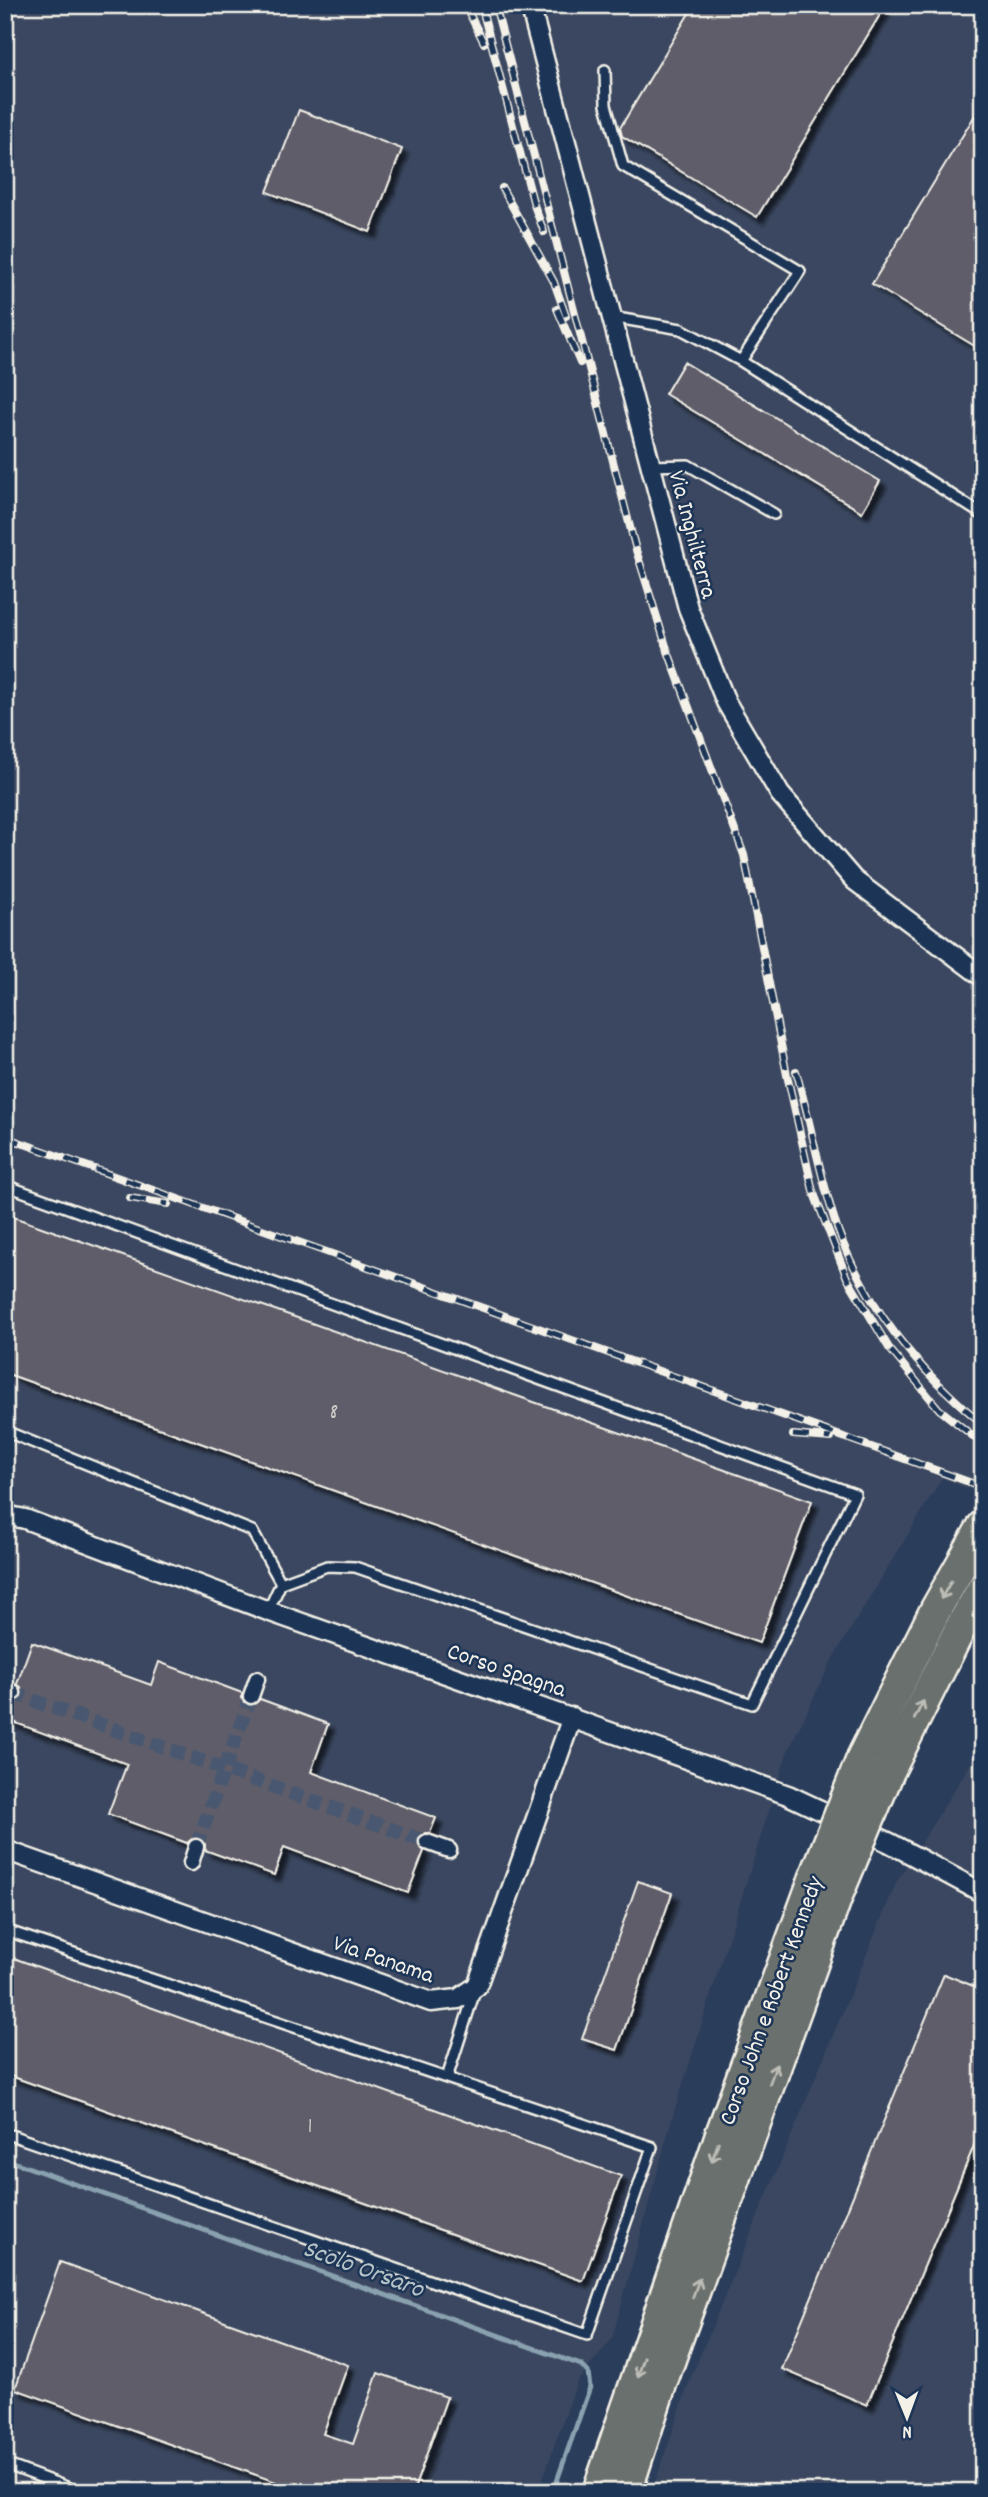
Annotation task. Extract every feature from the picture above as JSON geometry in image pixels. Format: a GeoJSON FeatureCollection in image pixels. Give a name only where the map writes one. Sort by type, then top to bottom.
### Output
{"type":"FeatureCollection","features":[{"type":"Feature","properties":{"kind":"highway","name":"Corso John e Robert Kennedy"},"geometry":{"type":"LineString","coordinates":[[626,2492],[826,1887],[863,1756],[936,1609],[981,1529]]}},
{"type":"Feature","properties":{"kind":"highway","name":"Corso John e Robert Kennedy"},"geometry":{"type":"LineString","coordinates":[[598,2492],[721,2134],[826,1887],[983,1588]]}},
{"type":"Feature","properties":{"kind":"street","name":"Via Inghilterra"},"geometry":{"type":"LineString","coordinates":[[530,5],[688,608],[726,702],[780,794],[854,880],[983,977]]}},
{"type":"Feature","properties":{"kind":"street","name":"Corso Spagna"},"geometry":{"type":"LineString","coordinates":[[5,1515],[25,1519],[268,1611],[788,1795],[890,1843],[983,1893]]}},
{"type":"Feature","properties":{"kind":"street"},"geometry":{"type":"LineString","coordinates":[[251,1696],[257,1679]]}},
{"type":"Feature","properties":{"kind":"street"},"geometry":{"type":"LineString","coordinates":[[477,1986],[572,1717]]}},
{"type":"Feature","properties":{"kind":"street"},"geometry":{"type":"LineString","coordinates":[[427,1842],[449,1850]]}},
{"type":"Feature","properties":{"kind":"street"},"geometry":{"type":"LineString","coordinates":[[191,1863],[196,1847]]}},
{"type":"Feature","properties":{"kind":"street","name":"Via Panama"},"geometry":{"type":"LineString","coordinates":[[5,1850],[431,2002],[458,1999],[477,1986]]}},
{"type":"Feature","properties":{"kind":"lane"},"geometry":{"type":"LineString","coordinates":[[605,70],[606,105],[623,166],[800,271],[741,361]]}},
{"type":"Feature","properties":{"kind":"lane"},"geometry":{"type":"LineString","coordinates":[[610,317],[681,329],[741,361],[983,515]]}},
{"type":"Feature","properties":{"kind":"lane"},"geometry":{"type":"LineString","coordinates":[[650,466],[688,465],[774,514]]}},
{"type":"Feature","properties":{"kind":"lane"},"geometry":{"type":"LineString","coordinates":[[5,1185],[855,1494],[752,1704],[355,1567],[327,1566],[281,1583],[268,1611]]}},
{"type":"Feature","properties":{"kind":"lane"},"geometry":{"type":"LineString","coordinates":[[5,1431],[252,1531],[281,1583]]}},
{"type":"Feature","properties":{"kind":"lane"},"geometry":{"type":"LineString","coordinates":[[5,1930],[652,2147],[587,2334],[5,2133]]}},
{"type":"Feature","properties":{"kind":"lane"},"geometry":{"type":"LineString","coordinates":[[447,2078],[477,1986]]}},
{"type":"Feature","properties":{"kind":"lane"},"geometry":{"type":"LineString","coordinates":[[5,2464],[80,2492]]}},
{"type":"Feature","properties":{"kind":"shaded area"},"geometry":{"type":"Polygon","coordinates":[[[5,5],[983,5],[983,1495],[942,1478],[832,1660],[787,1753],[671,2122],[612,2339],[577,2382],[538,2492],[5,2492],[5,5]]]}},
{"type":"Feature","properties":{"kind":"shaded area"},"geometry":{"type":"Polygon","coordinates":[[[983,1744],[983,2492],[652,2492],[690,2380],[897,1881],[983,1744]]]}},
{"type":"Feature","properties":{"kind":"building"},"geometry":{"type":"Polygon","coordinates":[[[694,5],[886,5],[757,217],[622,136],[620,128],[694,5]]]}},
{"type":"Feature","properties":{"kind":"building"},"geometry":{"type":"Polygon","coordinates":[[[983,102],[983,351],[872,284],[983,102]]]}},
{"type":"Feature","properties":{"kind":"building"},"geometry":{"type":"Polygon","coordinates":[[[299,110],[402,149],[370,232],[267,192],[299,110]]]}},
{"type":"Feature","properties":{"kind":"building"},"geometry":{"type":"Polygon","coordinates":[[[684,362],[880,481],[862,512],[665,394],[684,362]]]}},
{"type":"Feature","properties":{"kind":"building"},"geometry":{"type":"Polygon","coordinates":[[[5,1214],[812,1501],[759,1643],[5,1373],[5,1214]]]}},
{"type":"Feature","properties":{"kind":"building"},"geometry":{"type":"Polygon","coordinates":[[[32,1642],[151,1685],[159,1662],[242,1693],[247,1705],[253,1705],[260,1699],[328,1724],[311,1772],[436,1818],[430,1833],[418,1838],[418,1844],[424,1851],[408,1893],[284,1847],[274,1875],[205,1850],[205,1844],[200,1838],[193,1838],[187,1843],[108,1814],[127,1764],[5,1719],[10,1702],[19,1701],[22,1696],[21,1687],[17,1684],[32,1642]]]}},
{"type":"Feature","properties":{"kind":"building"},"geometry":{"type":"Polygon","coordinates":[[[638,1881],[672,1893],[617,2050],[582,2039],[638,1881]]]}},
{"type":"Feature","properties":{"kind":"building"},"geometry":{"type":"Polygon","coordinates":[[[5,1955],[621,2176],[583,2281],[5,2074],[5,1955]]]}},
{"type":"Feature","properties":{"kind":"building"},"geometry":{"type":"Polygon","coordinates":[[[944,1974],[983,1990],[983,2124],[867,2405],[782,2369],[944,1974]]]}},
{"type":"Feature","properties":{"kind":"building"},"geometry":{"type":"Polygon","coordinates":[[[60,2262],[348,2365],[323,2434],[353,2444],[378,2373],[447,2397],[413,2492],[304,2492],[15,2389],[60,2262]]]}},
{"type":"Feature","properties":{"kind":"waterway","name":"Scolo Orsaro"},"geometry":{"type":"LineString","coordinates":[[5,2159],[581,2365],[588,2372],[590,2387],[553,2492]]}},
{"type":"Feature","properties":{"kind":"tunnel"},"geometry":{"type":"LineString","coordinates":[[13,1693],[427,1842]]}},
{"type":"Feature","properties":{"kind":"tunnel"},"geometry":{"type":"LineString","coordinates":[[196,1847],[251,1696]]}},
{"type":"Feature","properties":{"kind":"railway"},"geometry":{"type":"LineString","coordinates":[[465,5],[484,43]]}},
{"type":"Feature","properties":{"kind":"railway"},"geometry":{"type":"LineString","coordinates":[[481,5],[534,205],[544,232]]}},
{"type":"Feature","properties":{"kind":"railway"},"geometry":{"type":"LineString","coordinates":[[495,5],[636,550],[666,646],[744,855],[787,1075],[813,1191],[847,1278],[889,1348],[939,1409],[983,1444]]}},
{"type":"Feature","properties":{"kind":"railway"},"geometry":{"type":"LineString","coordinates":[[502,188],[554,282],[566,316]]}},
{"type":"Feature","properties":{"kind":"railway"},"geometry":{"type":"LineString","coordinates":[[557,309],[580,363]]}},
{"type":"Feature","properties":{"kind":"railway"},"geometry":{"type":"LineString","coordinates":[[796,1071],[838,1230],[864,1286],[897,1337],[917,1361],[983,1424]]}},
{"type":"Feature","properties":{"kind":"railway"},"geometry":{"type":"LineString","coordinates":[[5,1137],[983,1487]]}},
{"type":"Feature","properties":{"kind":"railway"},"geometry":{"type":"LineString","coordinates":[[130,1198],[168,1204]]}},
{"type":"Feature","properties":{"kind":"railway"},"geometry":{"type":"LineString","coordinates":[[793,1435],[831,1438]]}}]}
